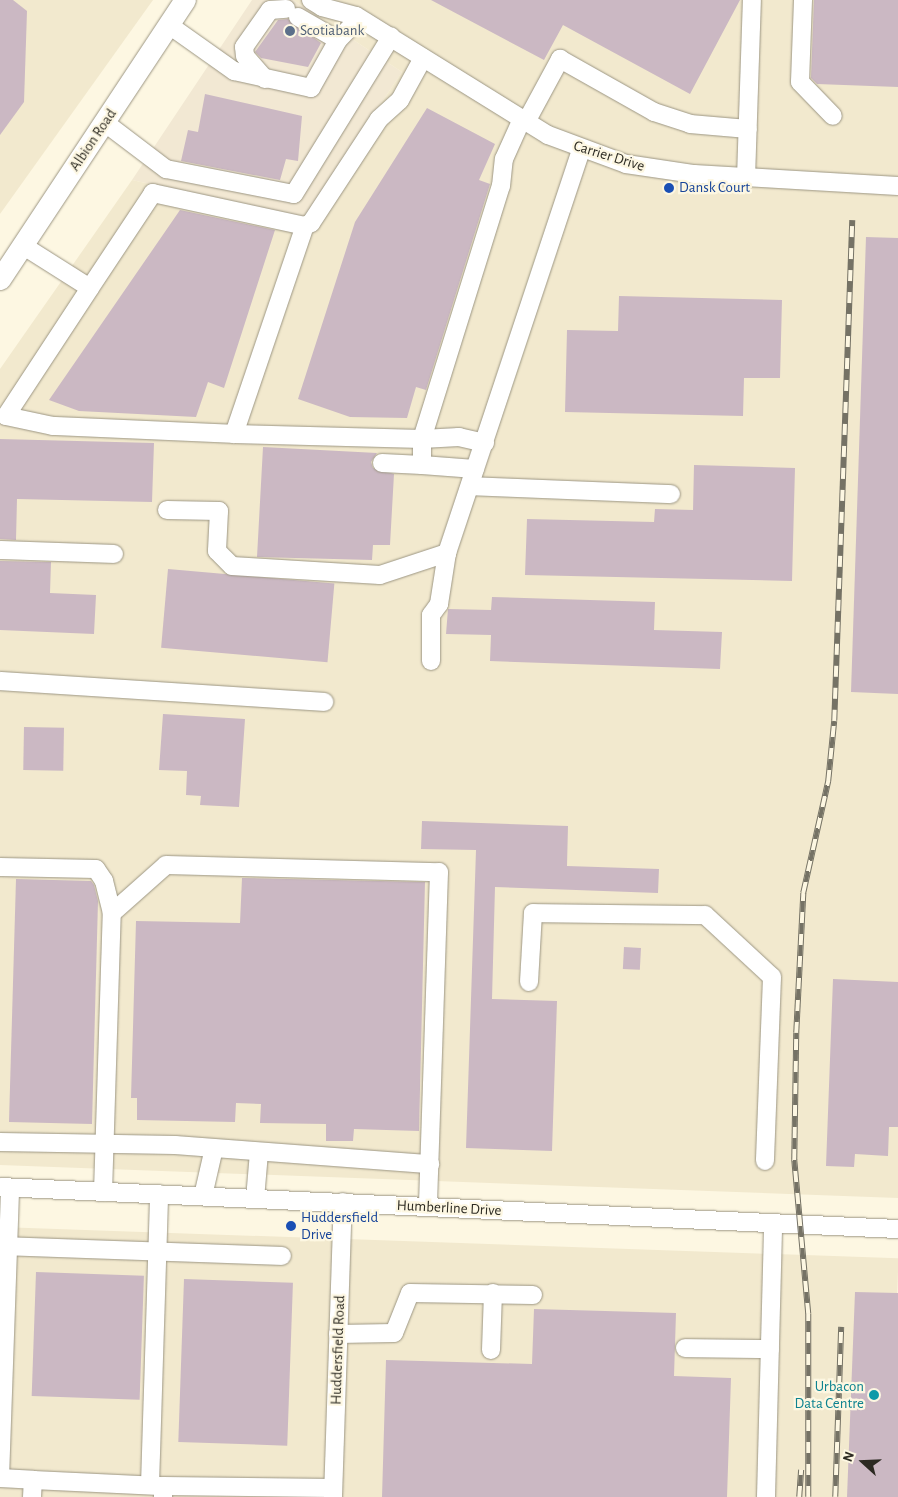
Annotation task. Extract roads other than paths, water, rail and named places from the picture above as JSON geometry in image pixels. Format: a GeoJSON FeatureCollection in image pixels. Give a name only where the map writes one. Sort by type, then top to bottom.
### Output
{"type":"FeatureCollection","features":[{"type":"Feature","properties":{"kind":"main road","name":"Albion Road"},"geometry":{"type":"LineString","coordinates":[[0,279],[186,0]]}},
{"type":"Feature","properties":{"kind":"street","name":"Carrier Drive"},"geometry":{"type":"LineString","coordinates":[[311,0],[322,7],[357,16],[524,121],[581,150],[662,171],[746,178],[898,186]]}},
{"type":"Feature","properties":{"kind":"street","name":"Carrier Drive"},"geometry":{"type":"LineString","coordinates":[[346,0],[357,16]]}},
{"type":"Feature","properties":{"kind":"street"},"geometry":{"type":"LineString","coordinates":[[746,178],[752,0]]}},
{"type":"Feature","properties":{"kind":"street"},"geometry":{"type":"LineString","coordinates":[[803,0],[800,82],[832,116]]}},
{"type":"Feature","properties":{"kind":"street"},"geometry":{"type":"LineString","coordinates":[[265,78],[245,56],[244,47],[270,10],[292,13],[338,40]]}},
{"type":"Feature","properties":{"kind":"street"},"geometry":{"type":"LineString","coordinates":[[169,25],[234,71],[311,88],[338,40],[357,16]]}},
{"type":"Feature","properties":{"kind":"street"},"geometry":{"type":"LineString","coordinates":[[104,122],[166,169],[294,194],[391,38]]}},
{"type":"Feature","properties":{"kind":"street"},"geometry":{"type":"LineString","coordinates":[[423,58],[400,100],[379,118],[311,223],[305,226],[153,193],[6,416],[54,426],[234,434],[422,439],[460,436],[485,442]]}},
{"type":"Feature","properties":{"kind":"street"},"geometry":{"type":"LineString","coordinates":[[422,465],[422,439],[501,186],[504,159],[560,59],[654,112],[690,124],[748,129]]}},
{"type":"Feature","properties":{"kind":"street"},"geometry":{"type":"LineString","coordinates":[[431,661],[431,615],[439,604],[447,553],[581,150]]}},
{"type":"Feature","properties":{"kind":"street"},"geometry":{"type":"LineString","coordinates":[[234,434],[305,226]]}},
{"type":"Feature","properties":{"kind":"street"},"geometry":{"type":"LineString","coordinates":[[22,245],[90,288]]}},
{"type":"Feature","properties":{"kind":"street"},"geometry":{"type":"LineString","coordinates":[[382,463],[422,465],[472,478],[671,494]]}},
{"type":"Feature","properties":{"kind":"street"},"geometry":{"type":"LineString","coordinates":[[167,510],[219,511],[217,551],[232,566],[380,576],[447,553]]}},
{"type":"Feature","properties":{"kind":"street"},"geometry":{"type":"LineString","coordinates":[[0,550],[114,554]]}},
{"type":"Feature","properties":{"kind":"street"},"geometry":{"type":"LineString","coordinates":[[0,681],[324,702]]}},
{"type":"Feature","properties":{"kind":"street"},"geometry":{"type":"LineString","coordinates":[[112,913],[166,865],[438,872],[428,1207]]}},
{"type":"Feature","properties":{"kind":"street"},"geometry":{"type":"LineString","coordinates":[[0,867],[96,869],[104,881],[112,913],[103,1192]]}},
{"type":"Feature","properties":{"kind":"street"},"geometry":{"type":"LineString","coordinates":[[529,982],[533,913],[705,915],[772,977],[765,1161]]}},
{"type":"Feature","properties":{"kind":"street"},"geometry":{"type":"LineString","coordinates":[[0,1142],[214,1148],[430,1164]]}},
{"type":"Feature","properties":{"kind":"street"},"geometry":{"type":"LineString","coordinates":[[203,1196],[214,1148]]}},
{"type":"Feature","properties":{"kind":"street"},"geometry":{"type":"LineString","coordinates":[[255,1199],[259,1152]]}},
{"type":"Feature","properties":{"kind":"street"},"geometry":{"type":"LineString","coordinates":[[5,1187],[0,1478],[32,1489],[159,1489],[333,1493]]}},
{"type":"Feature","properties":{"kind":"street","name":"Humberline Drive"},"geometry":{"type":"LineString","coordinates":[[5,1187],[343,1202],[773,1226],[898,1229]]}},
{"type":"Feature","properties":{"kind":"street"},"geometry":{"type":"LineString","coordinates":[[159,1194],[157,1251],[159,1489]]}},
{"type":"Feature","properties":{"kind":"street","name":"Huddersfield Road"},"geometry":{"type":"LineString","coordinates":[[333,1493],[343,1202]]}},
{"type":"Feature","properties":{"kind":"street"},"geometry":{"type":"LineString","coordinates":[[766,1497],[773,1226]]}},
{"type":"Feature","properties":{"kind":"street"},"geometry":{"type":"LineString","coordinates":[[4,1246],[282,1256]]}},
{"type":"Feature","properties":{"kind":"street"},"geometry":{"type":"LineString","coordinates":[[338,1334],[394,1333],[410,1292],[533,1295]]}},
{"type":"Feature","properties":{"kind":"street"},"geometry":{"type":"LineString","coordinates":[[490,1350],[493,1293]]}},
{"type":"Feature","properties":{"kind":"street"},"geometry":{"type":"LineString","coordinates":[[685,1348],[770,1349]]}},
{"type":"Feature","properties":{"kind":"railway"},"geometry":{"type":"LineString","coordinates":[[808,1497],[808,1314],[794,1160],[796,1033],[803,893],[828,781],[834,721],[852,220]]}},
{"type":"Feature","properties":{"kind":"railway"},"geometry":{"type":"LineString","coordinates":[[835,1497],[841,1327]]}},
{"type":"Feature","properties":{"kind":"railway"},"geometry":{"type":"LineString","coordinates":[[799,1497],[801,1470]]}},
{"type":"Feature","properties":{"kind":"place","name":"Scotiabank"},"geometry":{"type":"Point","coordinates":[290,31]}},
{"type":"Feature","properties":{"kind":"place","name":"Dansk Court"},"geometry":{"type":"Point","coordinates":[669,188]}},
{"type":"Feature","properties":{"kind":"place","name":"Huddersfield Drive"},"geometry":{"type":"Point","coordinates":[291,1226]}},
{"type":"Feature","properties":{"kind":"place","name":"Urbacon Data Centre"},"geometry":{"type":"Point","coordinates":[874,1395]}}]}
